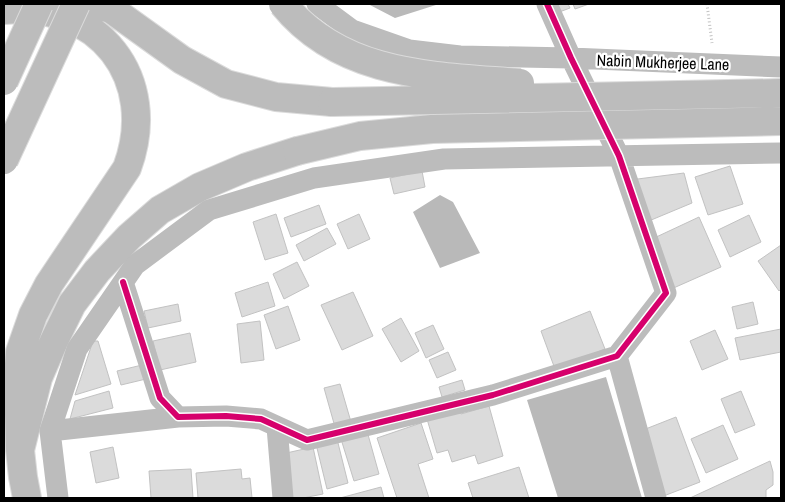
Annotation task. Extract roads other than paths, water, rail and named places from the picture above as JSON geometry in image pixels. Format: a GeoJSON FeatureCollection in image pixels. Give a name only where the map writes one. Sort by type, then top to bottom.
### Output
{"type":"FeatureCollection","features":[{"type":"Feature","properties":{"kind":"main road"},"geometry":{"type":"LineString","coordinates":[[4,8],[11,4]]}},
{"type":"Feature","properties":{"kind":"main road"},"geometry":{"type":"LineString","coordinates":[[4,81],[39,4]]}},
{"type":"Feature","properties":{"kind":"main road"},"geometry":{"type":"LineString","coordinates":[[4,160],[76,4]]}},
{"type":"Feature","properties":{"kind":"main road"},"geometry":{"type":"LineString","coordinates":[[93,4],[111,9],[182,60],[226,84],[276,97],[332,102],[781,93]]}},
{"type":"Feature","properties":{"kind":"main road"},"geometry":{"type":"LineString","coordinates":[[282,4],[310,30],[332,46],[361,60],[396,70],[430,75],[674,95]]}},
{"type":"Feature","properties":{"kind":"main road"},"geometry":{"type":"LineString","coordinates":[[4,8],[42,9],[61,14],[94,32],[119,59],[128,76],[134,94],[137,113],[134,150],[127,168],[48,284],[33,315],[20,352],[18,376],[20,450],[22,477],[27,498]]}},
{"type":"Feature","properties":{"kind":"main road"},"geometry":{"type":"LineString","coordinates":[[20,450],[38,378],[72,304],[97,270],[129,237],[160,210],[200,187],[297,151],[360,136],[442,128],[781,121]]}},
{"type":"Feature","properties":{"kind":"street","name":"Nabin Mukherjee Lane"},"geometry":{"type":"LineString","coordinates":[[317,4],[352,30],[409,50],[460,56],[571,58],[781,67]]}},
{"type":"Feature","properties":{"kind":"street"},"geometry":{"type":"LineString","coordinates":[[50,432],[178,417],[226,416],[261,419],[307,440],[493,395],[618,356],[666,293],[619,156],[547,4]]}},
{"type":"Feature","properties":{"kind":"street"},"geometry":{"type":"LineString","coordinates":[[58,498],[50,432],[77,349],[135,265],[209,210],[314,178],[444,159],[781,153]]}},
{"type":"Feature","properties":{"kind":"street"},"geometry":{"type":"LineString","coordinates":[[123,282],[160,398],[178,417]]}},
{"type":"Feature","properties":{"kind":"street"},"geometry":{"type":"LineString","coordinates":[[618,356],[656,498]]}},
{"type":"Feature","properties":{"kind":"street"},"geometry":{"type":"LineString","coordinates":[[277,427],[283,498]]}}]}
